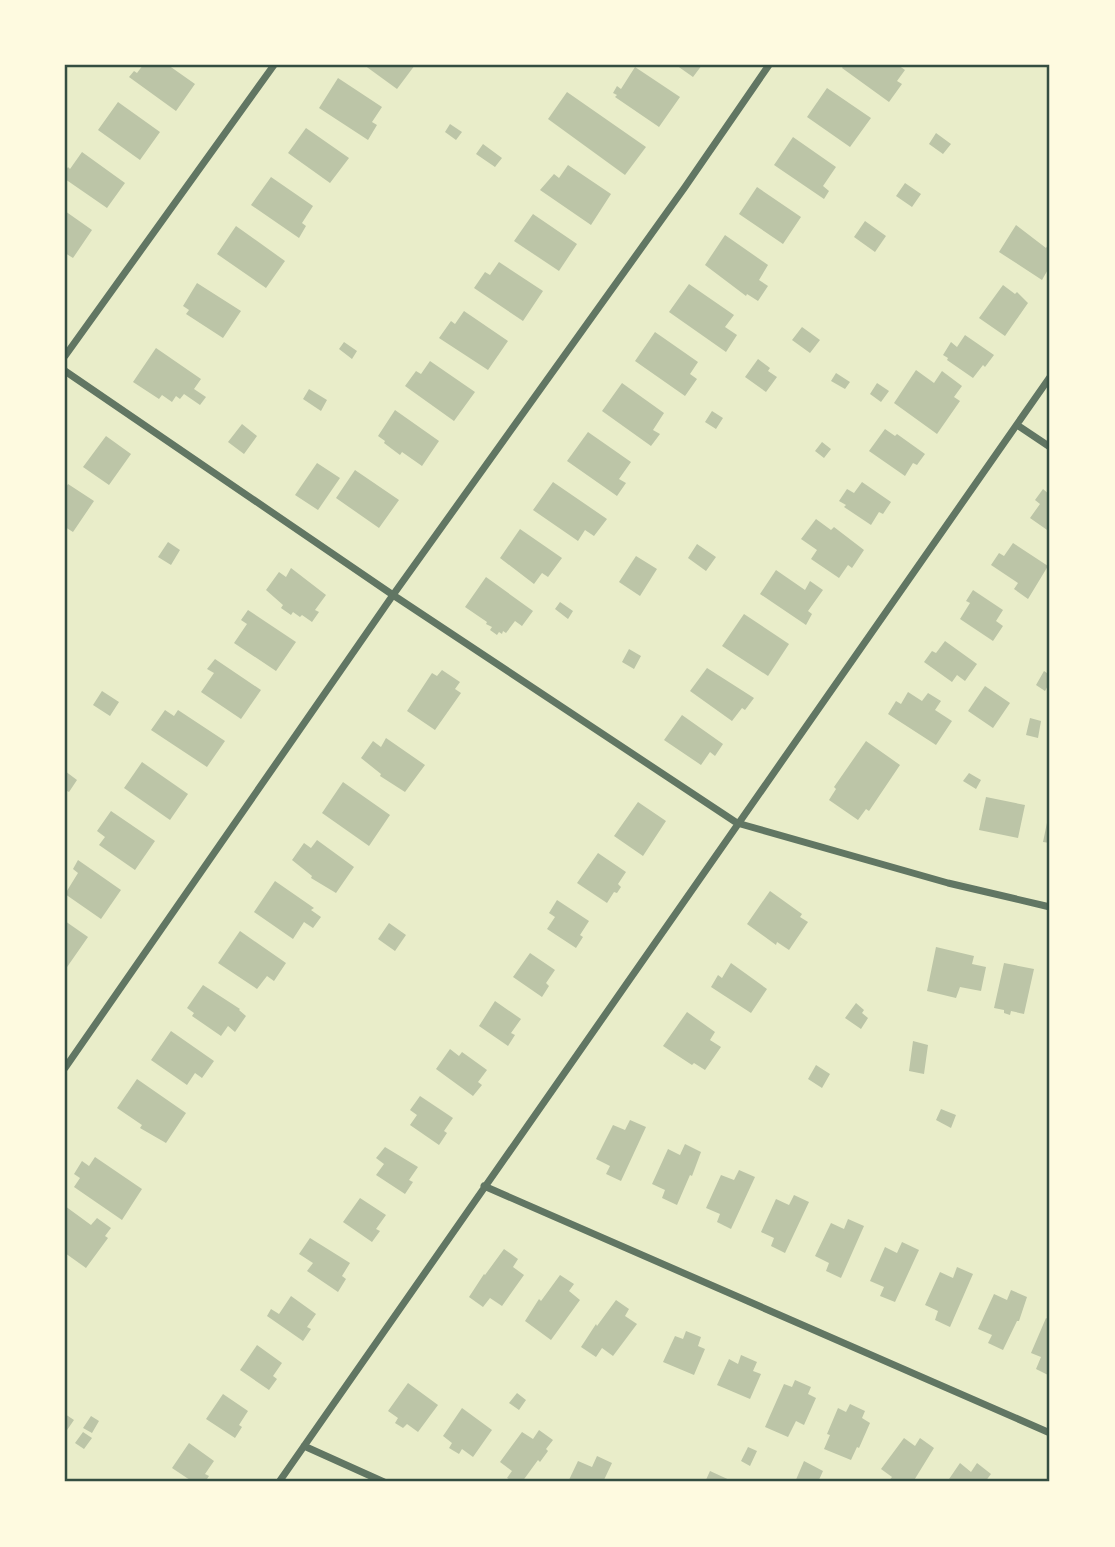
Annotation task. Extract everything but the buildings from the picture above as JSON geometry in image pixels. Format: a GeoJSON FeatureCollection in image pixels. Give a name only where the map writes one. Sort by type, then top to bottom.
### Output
{"type":"FeatureCollection","features":[{"type":"Feature","properties":{"kind":"street"},"geometry":{"type":"LineString","coordinates":[[65,356],[274,65]]}},
{"type":"Feature","properties":{"kind":"street"},"geometry":{"type":"LineString","coordinates":[[65,1068],[393,596],[769,65]]}},
{"type":"Feature","properties":{"kind":"street"},"geometry":{"type":"LineString","coordinates":[[65,371],[393,596],[737,823],[948,883],[1050,907]]}},
{"type":"Feature","properties":{"kind":"street"},"geometry":{"type":"LineString","coordinates":[[279,1482],[1050,377]]}},
{"type":"Feature","properties":{"kind":"street"},"geometry":{"type":"LineString","coordinates":[[1017,425],[1050,447]]}},
{"type":"Feature","properties":{"kind":"street"},"geometry":{"type":"LineString","coordinates":[[484,1186],[1050,1433]]}},
{"type":"Feature","properties":{"kind":"street"},"geometry":{"type":"LineString","coordinates":[[304,1446],[384,1482]]}}]}
